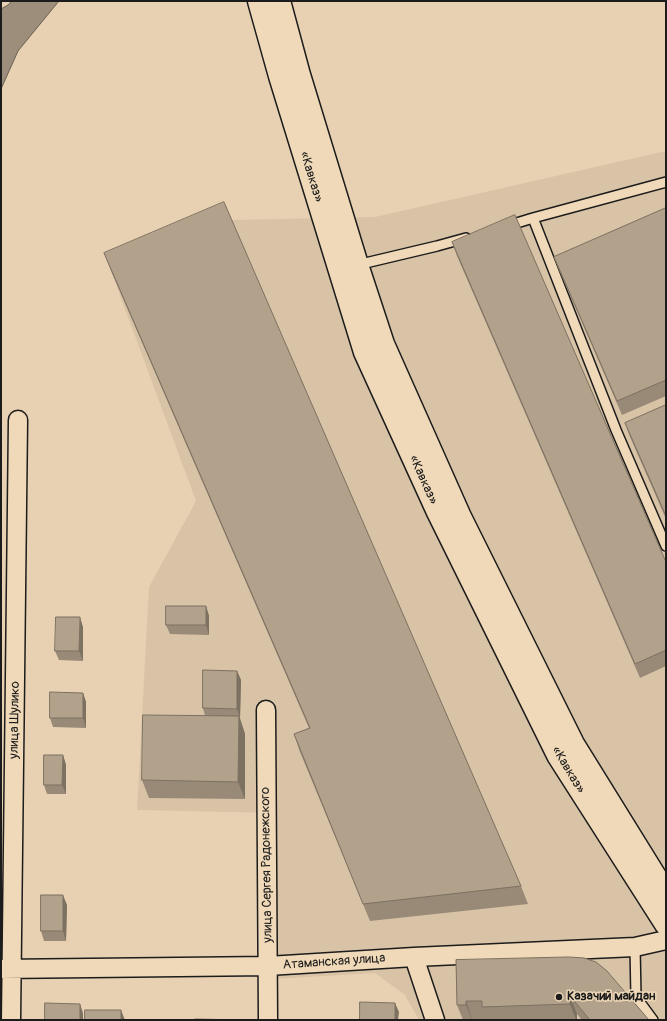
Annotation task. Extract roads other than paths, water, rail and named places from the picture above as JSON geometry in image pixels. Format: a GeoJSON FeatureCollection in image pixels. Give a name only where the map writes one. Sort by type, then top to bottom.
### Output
{"type":"FeatureCollection","features":[{"type":"Feature","properties":{"kind":"main road","name":"«Кавказ»"},"geometry":{"type":"LineString","coordinates":[[259,1],[280,76],[365,352],[438,512],[558,755],[665,937]]}},
{"type":"Feature","properties":{"kind":"main road","name":"«Кавказ»"},"geometry":{"type":"LineString","coordinates":[[279,1],[357,265],[383,344],[460,517],[573,744],[666,894]]}},
{"type":"Feature","properties":{"kind":"street","name":"улица Шулико"},"geometry":{"type":"LineString","coordinates":[[11,1020],[7,969],[18,420]]}},
{"type":"Feature","properties":{"kind":"street","name":"улица Сергея Радонежского"},"geometry":{"type":"LineString","coordinates":[[266,710],[268,1020]]}},
{"type":"Feature","properties":{"kind":"street","name":"Атаманская улица"},"geometry":{"type":"LineString","coordinates":[[7,969],[268,966],[414,957],[635,947],[665,937]]}},
{"type":"Feature","properties":{"kind":"street"},"geometry":{"type":"LineString","coordinates":[[414,957],[435,1020]]}},
{"type":"Feature","properties":{"kind":"lane"},"geometry":{"type":"LineString","coordinates":[[496,229],[666,182]]}},
{"type":"Feature","properties":{"kind":"lane"},"geometry":{"type":"LineString","coordinates":[[534,218],[620,428],[666,546]]}},
{"type":"Feature","properties":{"kind":"lane"},"geometry":{"type":"LineString","coordinates":[[357,265],[437,246],[474,235]]}},
{"type":"Feature","properties":{"kind":"lane"},"geometry":{"type":"LineString","coordinates":[[635,947],[636,997],[653,1020]]}},
{"type":"Feature","properties":{"kind":"place","name":"Казачий майдан"},"geometry":{"type":"Point","coordinates":[559,997]}}]}
